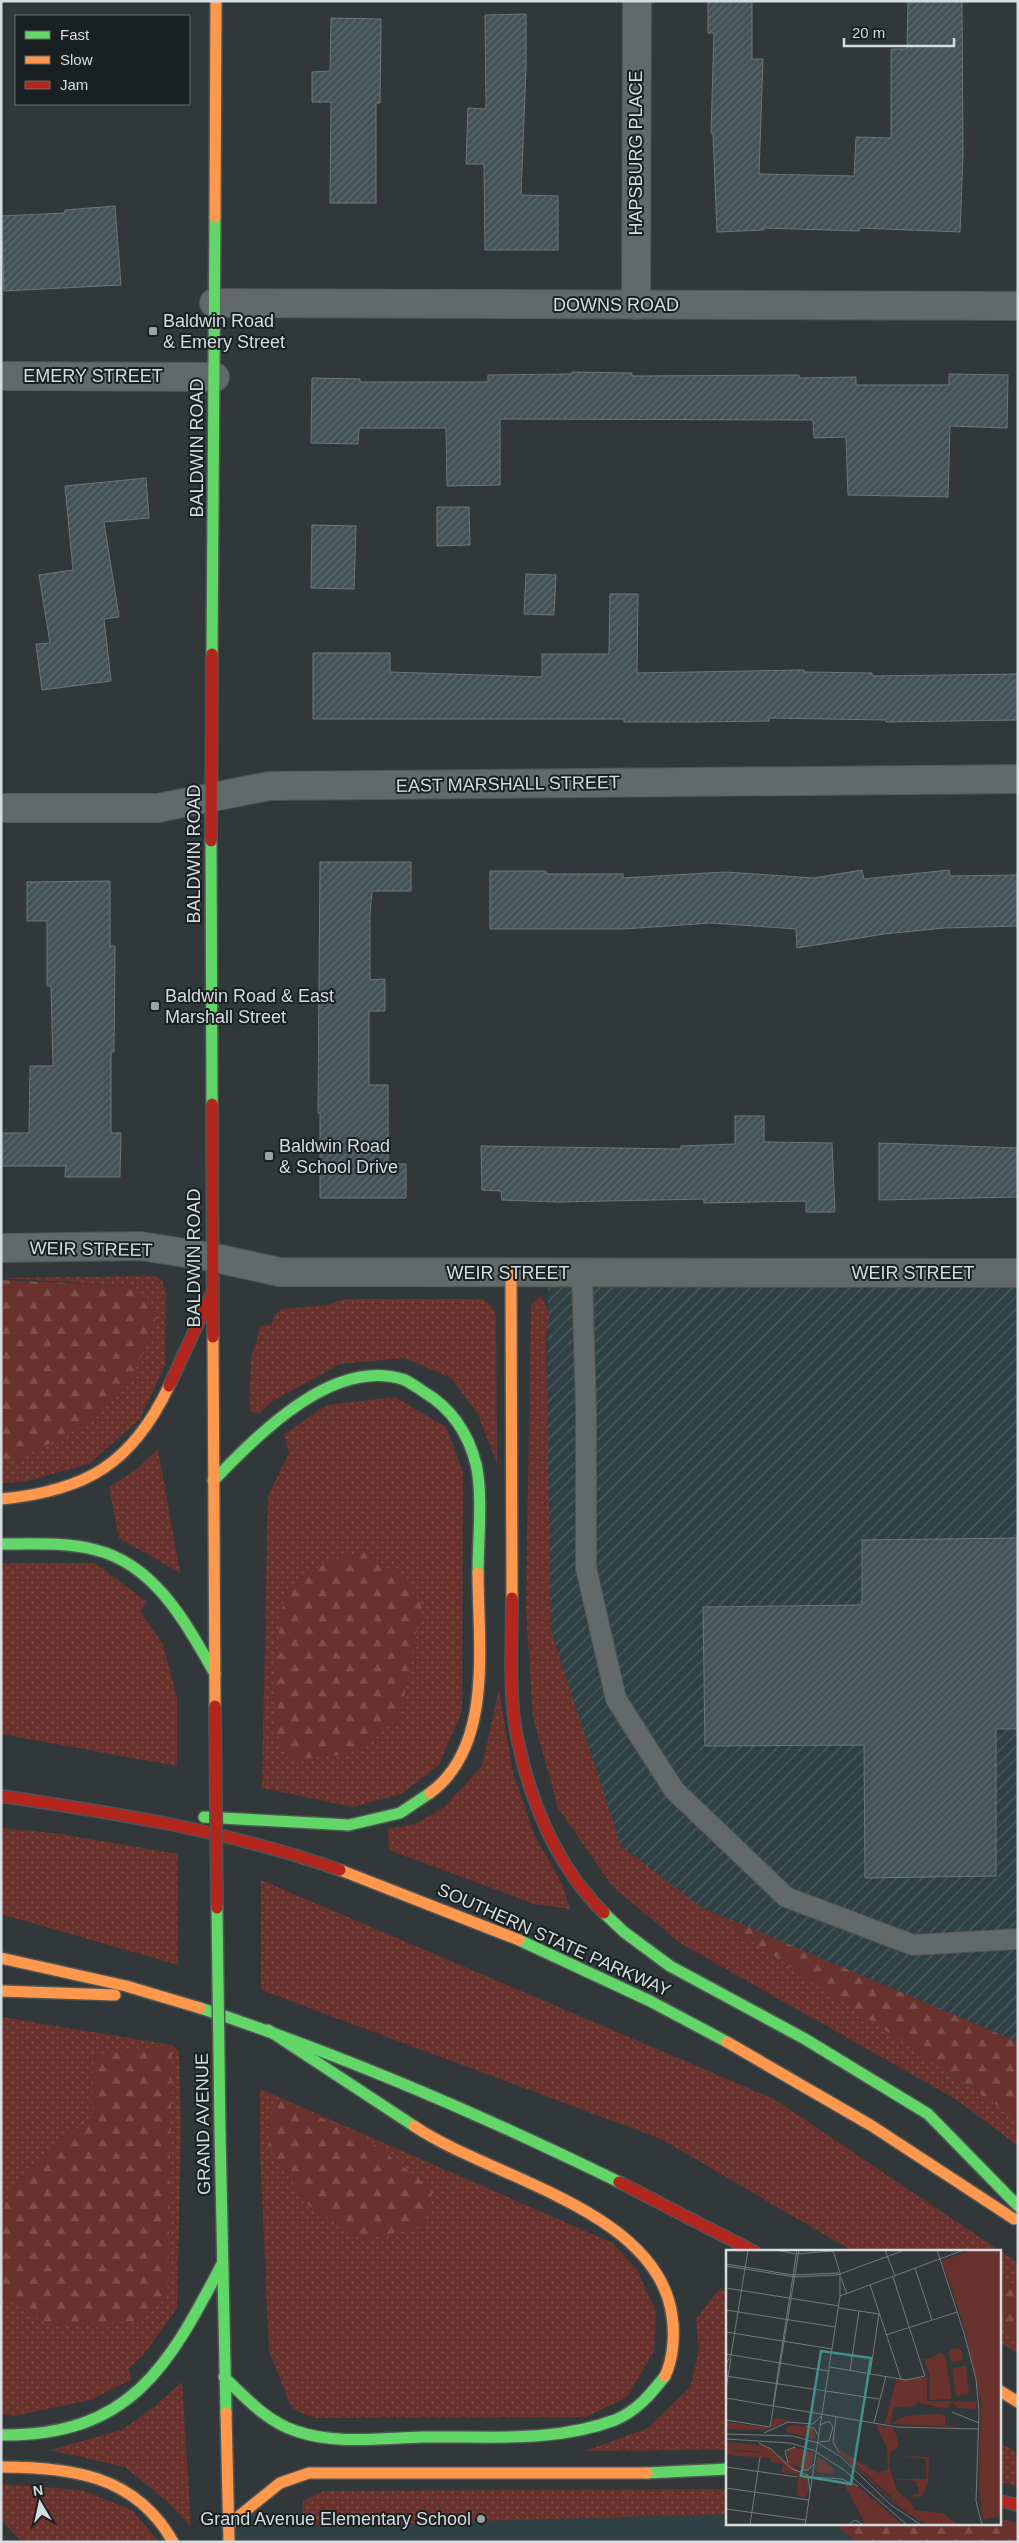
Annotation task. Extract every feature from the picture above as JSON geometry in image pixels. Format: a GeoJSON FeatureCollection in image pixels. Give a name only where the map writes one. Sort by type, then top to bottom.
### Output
{"type":"FeatureCollection","features":[{"type":"Feature","properties":{"kind":"main road","name":"BALDWIN ROAD"},"geometry":{"type":"LineString","coordinates":[[215,1706],[211,1295],[211,796],[216,1]]}},
{"type":"Feature","properties":{"kind":"main road"},"geometry":{"type":"LineString","coordinates":[[511,1273],[512,1675],[514,1710],[529,1783],[537,1808],[565,1865],[599,1908],[624,1932],[670,1966],[805,2039],[928,2114],[1018,2206]]}},
{"type":"Feature","properties":{"kind":"main road"},"geometry":{"type":"LineString","coordinates":[[1,1500],[34,1496],[84,1481],[120,1458],[144,1432],[155,1415],[211,1295]]}},
{"type":"Feature","properties":{"kind":"main road"},"geometry":{"type":"LineString","coordinates":[[109,1812],[349,1825],[374,1820],[400,1812],[441,1785],[462,1755],[473,1727],[479,1676],[478,1476],[469,1440],[459,1422],[445,1406],[429,1393],[411,1383],[386,1377],[362,1377],[339,1383],[318,1392],[271,1423],[213,1482]]}},
{"type":"Feature","properties":{"kind":"main road"},"geometry":{"type":"LineString","coordinates":[[1,1544],[72,1545],[115,1555],[150,1579],[167,1598],[215,1674]]}},
{"type":"Feature","properties":{"kind":"main road","name":"GRAND AVENUE"},"geometry":{"type":"LineString","coordinates":[[215,1706],[222,2264],[229,2542]]}},
{"type":"Feature","properties":{"kind":"main road","name":"SOUTHERN STATE PARKWAY"},"geometry":{"type":"LineString","coordinates":[[1,1796],[109,1812],[232,1837],[303,1858],[428,1903],[529,1944],[615,1983],[733,2043],[903,2144],[1018,2222]]}},
{"type":"Feature","properties":{"kind":"main road"},"geometry":{"type":"LineString","coordinates":[[1,1958],[167,1997],[268,2030],[402,2082],[529,2139],[651,2198],[751,2250]]}},
{"type":"Feature","properties":{"kind":"main road"},"geometry":{"type":"LineString","coordinates":[[1,1991],[167,1997]]}},
{"type":"Feature","properties":{"kind":"main road"},"geometry":{"type":"LineString","coordinates":[[224,2377],[262,2412],[293,2431],[306,2434],[345,2437],[559,2434],[599,2427],[618,2420],[636,2409],[661,2381],[669,2366],[674,2346],[671,2310],[666,2289],[656,2270],[641,2252],[622,2236],[565,2202],[444,2145],[268,2030]]}},
{"type":"Feature","properties":{"kind":"main road"},"geometry":{"type":"LineString","coordinates":[[1,2435],[57,2432],[107,2414],[126,2402],[146,2386],[162,2369],[222,2264]]}},
{"type":"Feature","properties":{"kind":"main road"},"geometry":{"type":"LineString","coordinates":[[1002,2392],[1018,2402]]}},
{"type":"Feature","properties":{"kind":"main road"},"geometry":{"type":"LineString","coordinates":[[1,2467],[66,2470],[95,2475],[132,2495],[155,2518],[173,2542]]}},
{"type":"Feature","properties":{"kind":"main road"},"geometry":{"type":"LineString","coordinates":[[228,2525],[280,2483],[309,2473],[638,2473],[726,2469]]}},
{"type":"Feature","properties":{"kind":"main road"},"geometry":{"type":"LineString","coordinates":[[1002,2501],[1018,2505]]}},
{"type":"Feature","properties":{"kind":"street","name":"HAPSBURG PLACE"},"geometry":{"type":"LineString","coordinates":[[636,305],[637,1]]}},
{"type":"Feature","properties":{"kind":"street","name":"DOWNS ROAD"},"geometry":{"type":"LineString","coordinates":[[214,303],[1018,306]]}},
{"type":"Feature","properties":{"kind":"street","name":"EMERY STREET"},"geometry":{"type":"LineString","coordinates":[[1,376],[215,377]]}},
{"type":"Feature","properties":{"kind":"street","name":"EAST MARSHALL STREET"},"geometry":{"type":"LineString","coordinates":[[1,808],[158,808],[269,786],[1018,779]]}},
{"type":"Feature","properties":{"kind":"street","name":"WEIR STREET"},"geometry":{"type":"LineString","coordinates":[[1,1248],[140,1246],[212,1257],[279,1272],[582,1274],[1018,1273]]}},
{"type":"Feature","properties":{"kind":"lane"},"geometry":{"type":"LineString","coordinates":[[582,1274],[586,1411],[586,1568],[616,1699],[674,1790],[786,1897],[913,1945],[1018,1940]]}},
{"type":"Feature","properties":{"kind":"shaded area"},"geometry":{"type":"Polygon","coordinates":[[[548,1263],[1018,1263],[1018,2126],[620,1858],[545,1638],[548,1263]]]}},
{"type":"Feature","properties":{"kind":"shaded area","name":"Grand Avenue Elementary School"},"geometry":{"type":"Polygon","coordinates":[[[726,2506],[726,2526],[883,2526],[894,2542],[235,2542],[234,2514],[726,2506]]]}},
{"type":"Feature","properties":{"kind":"green space"},"geometry":{"type":"Polygon","coordinates":[[[154,1276],[162,1280],[166,1291],[165,1365],[140,1419],[89,1464],[23,1482],[1,1483],[1,1459],[16,1461],[133,1286],[1,1278],[154,1276]]]}},
{"type":"Feature","properties":{"kind":"green space"},"geometry":{"type":"Polygon","coordinates":[[[1,1280],[133,1286],[147,1297],[156,1317],[143,1353],[125,1389],[86,1424],[16,1461],[1,1459],[1,1280]]]}},
{"type":"Feature","properties":{"kind":"green space"},"geometry":{"type":"Polygon","coordinates":[[[541,1296],[550,1314],[546,1337],[551,1631],[621,1846],[701,1907],[1018,2119],[1018,2146],[957,2100],[680,1943],[612,1886],[558,1808],[533,1717],[526,1610],[531,1305],[541,1296]]]}},
{"type":"Feature","properties":{"kind":"green space"},"geometry":{"type":"Polygon","coordinates":[[[344,1299],[483,1299],[491,1306],[496,1315],[497,1464],[478,1414],[451,1378],[405,1358],[340,1364],[271,1402],[259,1414],[249,1411],[251,1358],[261,1326],[272,1325],[274,1316],[281,1309],[328,1305],[344,1299]]]}},
{"type":"Feature","properties":{"kind":"green space"},"geometry":{"type":"Polygon","coordinates":[[[395,1397],[446,1427],[463,1472],[462,1711],[439,1765],[401,1794],[353,1807],[262,1788],[268,1496],[289,1453],[284,1434],[327,1405],[395,1397]]]}},
{"type":"Feature","properties":{"kind":"green space"},"geometry":{"type":"Polygon","coordinates":[[[158,1449],[180,1573],[119,1538],[109,1487],[137,1469],[158,1449]]]}},
{"type":"Feature","properties":{"kind":"green space"},"geometry":{"type":"Polygon","coordinates":[[[365,1551],[398,1576],[422,1603],[400,1718],[350,1754],[289,1760],[274,1725],[280,1619],[287,1590],[325,1563],[365,1551]]]}},
{"type":"Feature","properties":{"kind":"green space"},"geometry":{"type":"Polygon","coordinates":[[[1,1563],[95,1563],[147,1602],[140,1611],[163,1644],[177,1698],[177,1766],[1,1734],[1,1563]]]}},
{"type":"Feature","properties":{"kind":"green space"},"geometry":{"type":"Polygon","coordinates":[[[499,1690],[513,1773],[534,1834],[563,1886],[570,1909],[534,1904],[389,1850],[388,1829],[415,1824],[443,1808],[482,1766],[499,1690]]]}},
{"type":"Feature","properties":{"kind":"green space"},"geometry":{"type":"Polygon","coordinates":[[[1,1828],[54,1833],[178,1854],[178,1965],[1,1914],[1,1828]]]}},
{"type":"Feature","properties":{"kind":"green space"},"geometry":{"type":"Polygon","coordinates":[[[261,1880],[774,2099],[999,2250],[851,2250],[661,2139],[261,1990],[261,1880]]]}},
{"type":"Feature","properties":{"kind":"green space"},"geometry":{"type":"Polygon","coordinates":[[[701,1907],[1018,2042],[1018,2119],[701,1907]]]}},
{"type":"Feature","properties":{"kind":"green space"},"geometry":{"type":"Polygon","coordinates":[[[1,2017],[172,2045],[179,2051],[181,2127],[177,2308],[145,2353],[128,2369],[132,2379],[93,2399],[15,2416],[1,2414],[1,2017]]]}},
{"type":"Feature","properties":{"kind":"green space"},"geometry":{"type":"Polygon","coordinates":[[[172,2045],[168,2288],[138,2322],[48,2324],[1,2295],[1,2222],[12,2190],[36,2162],[92,2118],[93,2055],[172,2045]]]}},
{"type":"Feature","properties":{"kind":"green space"},"geometry":{"type":"Polygon","coordinates":[[[260,2089],[613,2243],[637,2270],[656,2312],[654,2351],[627,2397],[586,2417],[314,2418],[292,2409],[269,2351],[260,2151],[260,2089]]]}},
{"type":"Feature","properties":{"kind":"green space"},"geometry":{"type":"Polygon","coordinates":[[[274,2097],[366,2138],[433,2190],[423,2226],[362,2240],[309,2206],[268,2147],[274,2097]]]}},
{"type":"Feature","properties":{"kind":"green space"},"geometry":{"type":"Polygon","coordinates":[[[1002,2252],[1018,2263],[1018,2354],[1002,2343],[1002,2252]]]}},
{"type":"Feature","properties":{"kind":"green space"},"geometry":{"type":"Polygon","coordinates":[[[1002,2276],[1018,2287],[1018,2340],[1002,2330],[1002,2276]]]}},
{"type":"Feature","properties":{"kind":"green space"},"geometry":{"type":"Polygon","coordinates":[[[720,2288],[726,2291],[726,2450],[585,2451],[648,2428],[690,2387],[699,2350],[696,2319],[720,2288]]]}},
{"type":"Feature","properties":{"kind":"green space"},"geometry":{"type":"Polygon","coordinates":[[[182,2382],[191,2527],[170,2504],[125,2467],[50,2450],[122,2430],[154,2407],[182,2382]]]}},
{"type":"Feature","properties":{"kind":"green space"},"geometry":{"type":"Polygon","coordinates":[[[1002,2444],[1018,2453],[1018,2487],[1002,2483],[1002,2444]]]}},
{"type":"Feature","properties":{"kind":"green space"},"geometry":{"type":"Polygon","coordinates":[[[1,2484],[82,2490],[132,2510],[159,2542],[22,2542],[1,2520],[1,2484]]]}},
{"type":"Feature","properties":{"kind":"green space"},"geometry":{"type":"Polygon","coordinates":[[[726,2489],[726,2514],[302,2526],[303,2501],[324,2491],[726,2489]]]}},
{"type":"Feature","properties":{"kind":"green space"},"geometry":{"type":"Polygon","coordinates":[[[1002,2519],[1018,2523],[1018,2542],[856,2542],[836,2526],[1002,2526],[1002,2519]]]}},
{"type":"Feature","properties":{"kind":"building"},"geometry":{"type":"Polygon","coordinates":[[[708,1],[752,1],[752,59],[763,59],[759,174],[854,176],[856,137],[891,138],[891,49],[907,49],[908,1],[962,1],[963,155],[960,232],[860,228],[859,231],[764,228],[764,230],[717,232],[713,133],[711,133],[714,33],[708,33],[708,1]]]}},
{"type":"Feature","properties":{"kind":"building"},"geometry":{"type":"Polygon","coordinates":[[[526,14],[521,195],[558,196],[558,250],[485,250],[484,164],[466,164],[468,108],[486,109],[485,15],[526,14]]]}},
{"type":"Feature","properties":{"kind":"building"},"geometry":{"type":"Polygon","coordinates":[[[331,18],[381,19],[380,103],[376,103],[376,203],[330,203],[331,102],[312,102],[312,72],[330,71],[331,18]]]}},
{"type":"Feature","properties":{"kind":"building"},"geometry":{"type":"Polygon","coordinates":[[[115,206],[121,285],[4,291],[1,216],[65,213],[65,210],[115,206]]]}},
{"type":"Feature","properties":{"kind":"building"},"geometry":{"type":"Polygon","coordinates":[[[572,372],[632,373],[632,376],[799,375],[799,378],[856,377],[856,385],[949,385],[949,374],[1008,375],[1007,428],[950,426],[948,497],[848,495],[846,437],[814,438],[813,420],[500,419],[500,485],[447,486],[446,428],[359,428],[358,444],[311,443],[312,378],[360,379],[360,382],[488,382],[488,375],[571,374],[572,372]]]}},
{"type":"Feature","properties":{"kind":"building"},"geometry":{"type":"Polygon","coordinates":[[[146,478],[149,518],[104,522],[119,617],[104,619],[111,681],[42,690],[36,644],[50,643],[39,575],[73,570],[65,486],[146,478]]]}},
{"type":"Feature","properties":{"kind":"building"},"geometry":{"type":"Polygon","coordinates":[[[437,507],[469,507],[470,545],[437,546],[437,507]]]}},
{"type":"Feature","properties":{"kind":"building"},"geometry":{"type":"Polygon","coordinates":[[[312,525],[356,526],[354,589],[311,588],[312,525]]]}},
{"type":"Feature","properties":{"kind":"building"},"geometry":{"type":"Polygon","coordinates":[[[526,574],[556,575],[554,615],[524,614],[526,574]]]}},
{"type":"Feature","properties":{"kind":"building"},"geometry":{"type":"Polygon","coordinates":[[[610,594],[638,594],[637,673],[804,670],[804,672],[872,673],[872,676],[1018,674],[1018,720],[886,722],[886,720],[769,718],[769,721],[624,722],[624,719],[313,719],[313,653],[390,653],[390,672],[542,677],[542,654],[609,654],[610,594]]]}},
{"type":"Feature","properties":{"kind":"building"},"geometry":{"type":"Polygon","coordinates":[[[320,862],[411,862],[411,891],[372,891],[370,915],[370,980],[385,979],[385,1011],[369,1011],[369,1085],[388,1085],[388,1164],[406,1164],[406,1198],[320,1198],[320,1113],[318,1113],[320,862]]]}},
{"type":"Feature","properties":{"kind":"building"},"geometry":{"type":"Polygon","coordinates":[[[862,870],[864,879],[949,870],[950,876],[1018,875],[1018,926],[944,928],[884,934],[797,948],[796,929],[711,923],[623,929],[490,929],[490,871],[546,871],[546,874],[623,874],[623,878],[725,872],[814,878],[862,870]]]}},
{"type":"Feature","properties":{"kind":"building"},"geometry":{"type":"Polygon","coordinates":[[[110,881],[110,946],[115,946],[114,1052],[111,1052],[111,1133],[121,1133],[120,1177],[65,1177],[66,1166],[1,1166],[1,1133],[29,1133],[30,1066],[53,1066],[51,986],[47,986],[47,921],[27,921],[27,882],[110,881]]]}},
{"type":"Feature","properties":{"kind":"building"},"geometry":{"type":"Polygon","coordinates":[[[735,1116],[764,1116],[764,1142],[832,1143],[835,1212],[806,1212],[806,1201],[704,1203],[704,1199],[557,1202],[502,1200],[501,1191],[482,1190],[481,1146],[681,1149],[681,1146],[735,1144],[735,1116]]]}},
{"type":"Feature","properties":{"kind":"building"},"geometry":{"type":"Polygon","coordinates":[[[879,1143],[1018,1148],[1018,1197],[879,1200],[879,1143]]]}},
{"type":"Feature","properties":{"kind":"building"},"geometry":{"type":"Polygon","coordinates":[[[1018,1538],[1018,1729],[996,1729],[996,1876],[865,1878],[864,1745],[705,1746],[703,1607],[862,1605],[862,1540],[1018,1538]]]}},
{"type":"Feature","properties":{"kind":"traffic: fast"},"geometry":{"type":"LineString","coordinates":[[212,654],[215,217]]}},
{"type":"Feature","properties":{"kind":"traffic: fast"},"geometry":{"type":"LineString","coordinates":[[211,841],[212,1104]]}},
{"type":"Feature","properties":{"kind":"traffic: fast"},"geometry":{"type":"LineString","coordinates":[[213,1481],[275,1422],[299,1404],[324,1389],[351,1379],[378,1376],[405,1380],[434,1398],[450,1414],[463,1432],[473,1453],[479,1489],[478,1573]]}},
{"type":"Feature","properties":{"kind":"traffic: fast"},"geometry":{"type":"LineString","coordinates":[[1,1544],[49,1544],[84,1547],[117,1558],[136,1569],[168,1599],[193,1636],[215,1674]]}},
{"type":"Feature","properties":{"kind":"traffic: fast"},"geometry":{"type":"LineString","coordinates":[[204,1817],[349,1825],[400,1813],[430,1793]]}},
{"type":"Feature","properties":{"kind":"traffic: fast"},"geometry":{"type":"LineString","coordinates":[[217,1908],[220,2132]]}},
{"type":"Feature","properties":{"kind":"traffic: fast"},"geometry":{"type":"LineString","coordinates":[[604,1913],[624,1932],[670,1966],[805,2039],[928,2114],[1018,2206]]}},
{"type":"Feature","properties":{"kind":"traffic: fast"},"geometry":{"type":"LineString","coordinates":[[519,1940],[650,2001],[727,2042]]}},
{"type":"Feature","properties":{"kind":"traffic: fast"},"geometry":{"type":"LineString","coordinates":[[200,2008],[360,2066],[516,2133],[619,2182]]}},
{"type":"Feature","properties":{"kind":"traffic: fast"},"geometry":{"type":"LineString","coordinates":[[268,2030],[414,2126]]}},
{"type":"Feature","properties":{"kind":"traffic: fast"},"geometry":{"type":"LineString","coordinates":[[220,2132],[226,2413]]}},
{"type":"Feature","properties":{"kind":"traffic: fast"},"geometry":{"type":"LineString","coordinates":[[1,2435],[46,2432],[83,2423],[114,2408],[140,2388],[163,2364],[183,2334],[222,2264]]}},
{"type":"Feature","properties":{"kind":"traffic: fast"},"geometry":{"type":"LineString","coordinates":[[224,2377],[248,2401],[275,2422],[285,2427],[327,2438],[359,2440],[424,2437],[520,2437],[568,2432],[592,2427],[615,2420],[630,2412],[643,2401],[665,2376]]}},
{"type":"Feature","properties":{"kind":"traffic: fast"},"geometry":{"type":"LineString","coordinates":[[647,2473],[726,2469]]}},
{"type":"Feature","properties":{"kind":"traffic: slow"},"geometry":{"type":"LineString","coordinates":[[215,217],[216,1]]}},
{"type":"Feature","properties":{"kind":"traffic: slow"},"geometry":{"type":"LineString","coordinates":[[511,1273],[512,1598]]}},
{"type":"Feature","properties":{"kind":"traffic: slow"},"geometry":{"type":"LineString","coordinates":[[213,1337],[215,1706]]}},
{"type":"Feature","properties":{"kind":"traffic: slow"},"geometry":{"type":"LineString","coordinates":[[1,1499],[58,1489],[82,1480],[103,1469],[122,1454],[139,1435],[155,1413],[169,1386]]}},
{"type":"Feature","properties":{"kind":"traffic: slow"},"geometry":{"type":"LineString","coordinates":[[430,1793],[450,1773],[464,1749],[473,1721],[478,1692],[480,1661],[478,1573]]}},
{"type":"Feature","properties":{"kind":"traffic: slow"},"geometry":{"type":"LineString","coordinates":[[340,1870],[519,1940]]}},
{"type":"Feature","properties":{"kind":"traffic: slow"},"geometry":{"type":"LineString","coordinates":[[1,1958],[126,1986],[200,2008]]}},
{"type":"Feature","properties":{"kind":"traffic: slow"},"geometry":{"type":"LineString","coordinates":[[1,1991],[115,1995]]}},
{"type":"Feature","properties":{"kind":"traffic: slow"},"geometry":{"type":"LineString","coordinates":[[727,2042],[872,2126],[1014,2219]]}},
{"type":"Feature","properties":{"kind":"traffic: slow"},"geometry":{"type":"LineString","coordinates":[[414,2126],[447,2145],[567,2201],[605,2223],[637,2249],[660,2280],[672,2316],[673,2347],[665,2376]]}},
{"type":"Feature","properties":{"kind":"traffic: slow"},"geometry":{"type":"LineString","coordinates":[[1002,2392],[1018,2402]]}},
{"type":"Feature","properties":{"kind":"traffic: slow"},"geometry":{"type":"LineString","coordinates":[[226,2413],[229,2542]]}},
{"type":"Feature","properties":{"kind":"traffic: slow"},"geometry":{"type":"LineString","coordinates":[[1,2467],[52,2469],[99,2479],[121,2489],[140,2502],[158,2520],[173,2542]]}},
{"type":"Feature","properties":{"kind":"traffic: slow"},"geometry":{"type":"LineString","coordinates":[[228,2525],[280,2483],[309,2473],[647,2473]]}},
{"type":"Feature","properties":{"kind":"traffic: jam"},"geometry":{"type":"LineString","coordinates":[[211,841],[212,654]]}},
{"type":"Feature","properties":{"kind":"traffic: jam"},"geometry":{"type":"LineString","coordinates":[[212,1104],[213,1337]]}},
{"type":"Feature","properties":{"kind":"traffic: jam"},"geometry":{"type":"LineString","coordinates":[[169,1386],[211,1295]]}},
{"type":"Feature","properties":{"kind":"traffic: jam"},"geometry":{"type":"LineString","coordinates":[[512,1598],[511,1670],[513,1707],[518,1742],[530,1789],[560,1855],[573,1876],[604,1913]]}},
{"type":"Feature","properties":{"kind":"traffic: jam"},"geometry":{"type":"LineString","coordinates":[[215,1706],[217,1908]]}},
{"type":"Feature","properties":{"kind":"traffic: jam"},"geometry":{"type":"LineString","coordinates":[[1,1796],[87,1809],[215,1834],[299,1856],[340,1870]]}},
{"type":"Feature","properties":{"kind":"traffic: jam"},"geometry":{"type":"LineString","coordinates":[[619,2182],[751,2250]]}},
{"type":"Feature","properties":{"kind":"traffic: jam"},"geometry":{"type":"LineString","coordinates":[[1002,2501],[1018,2505]]}},
{"type":"Feature","properties":{"kind":"place","name":"Baldwin Road & Emery Street"},"geometry":{"type":"Point","coordinates":[153,331]}},
{"type":"Feature","properties":{"kind":"place","name":"Baldwin Road & East Marshall Street"},"geometry":{"type":"Point","coordinates":[155,1006]}},
{"type":"Feature","properties":{"kind":"place","name":"Baldwin Road & School Drive"},"geometry":{"type":"Point","coordinates":[269,1156]}},
{"type":"Feature","properties":{"kind":"place","name":"Grand Avenue Elementary School"},"geometry":{"type":"Point","coordinates":[481,2519]}}]}
